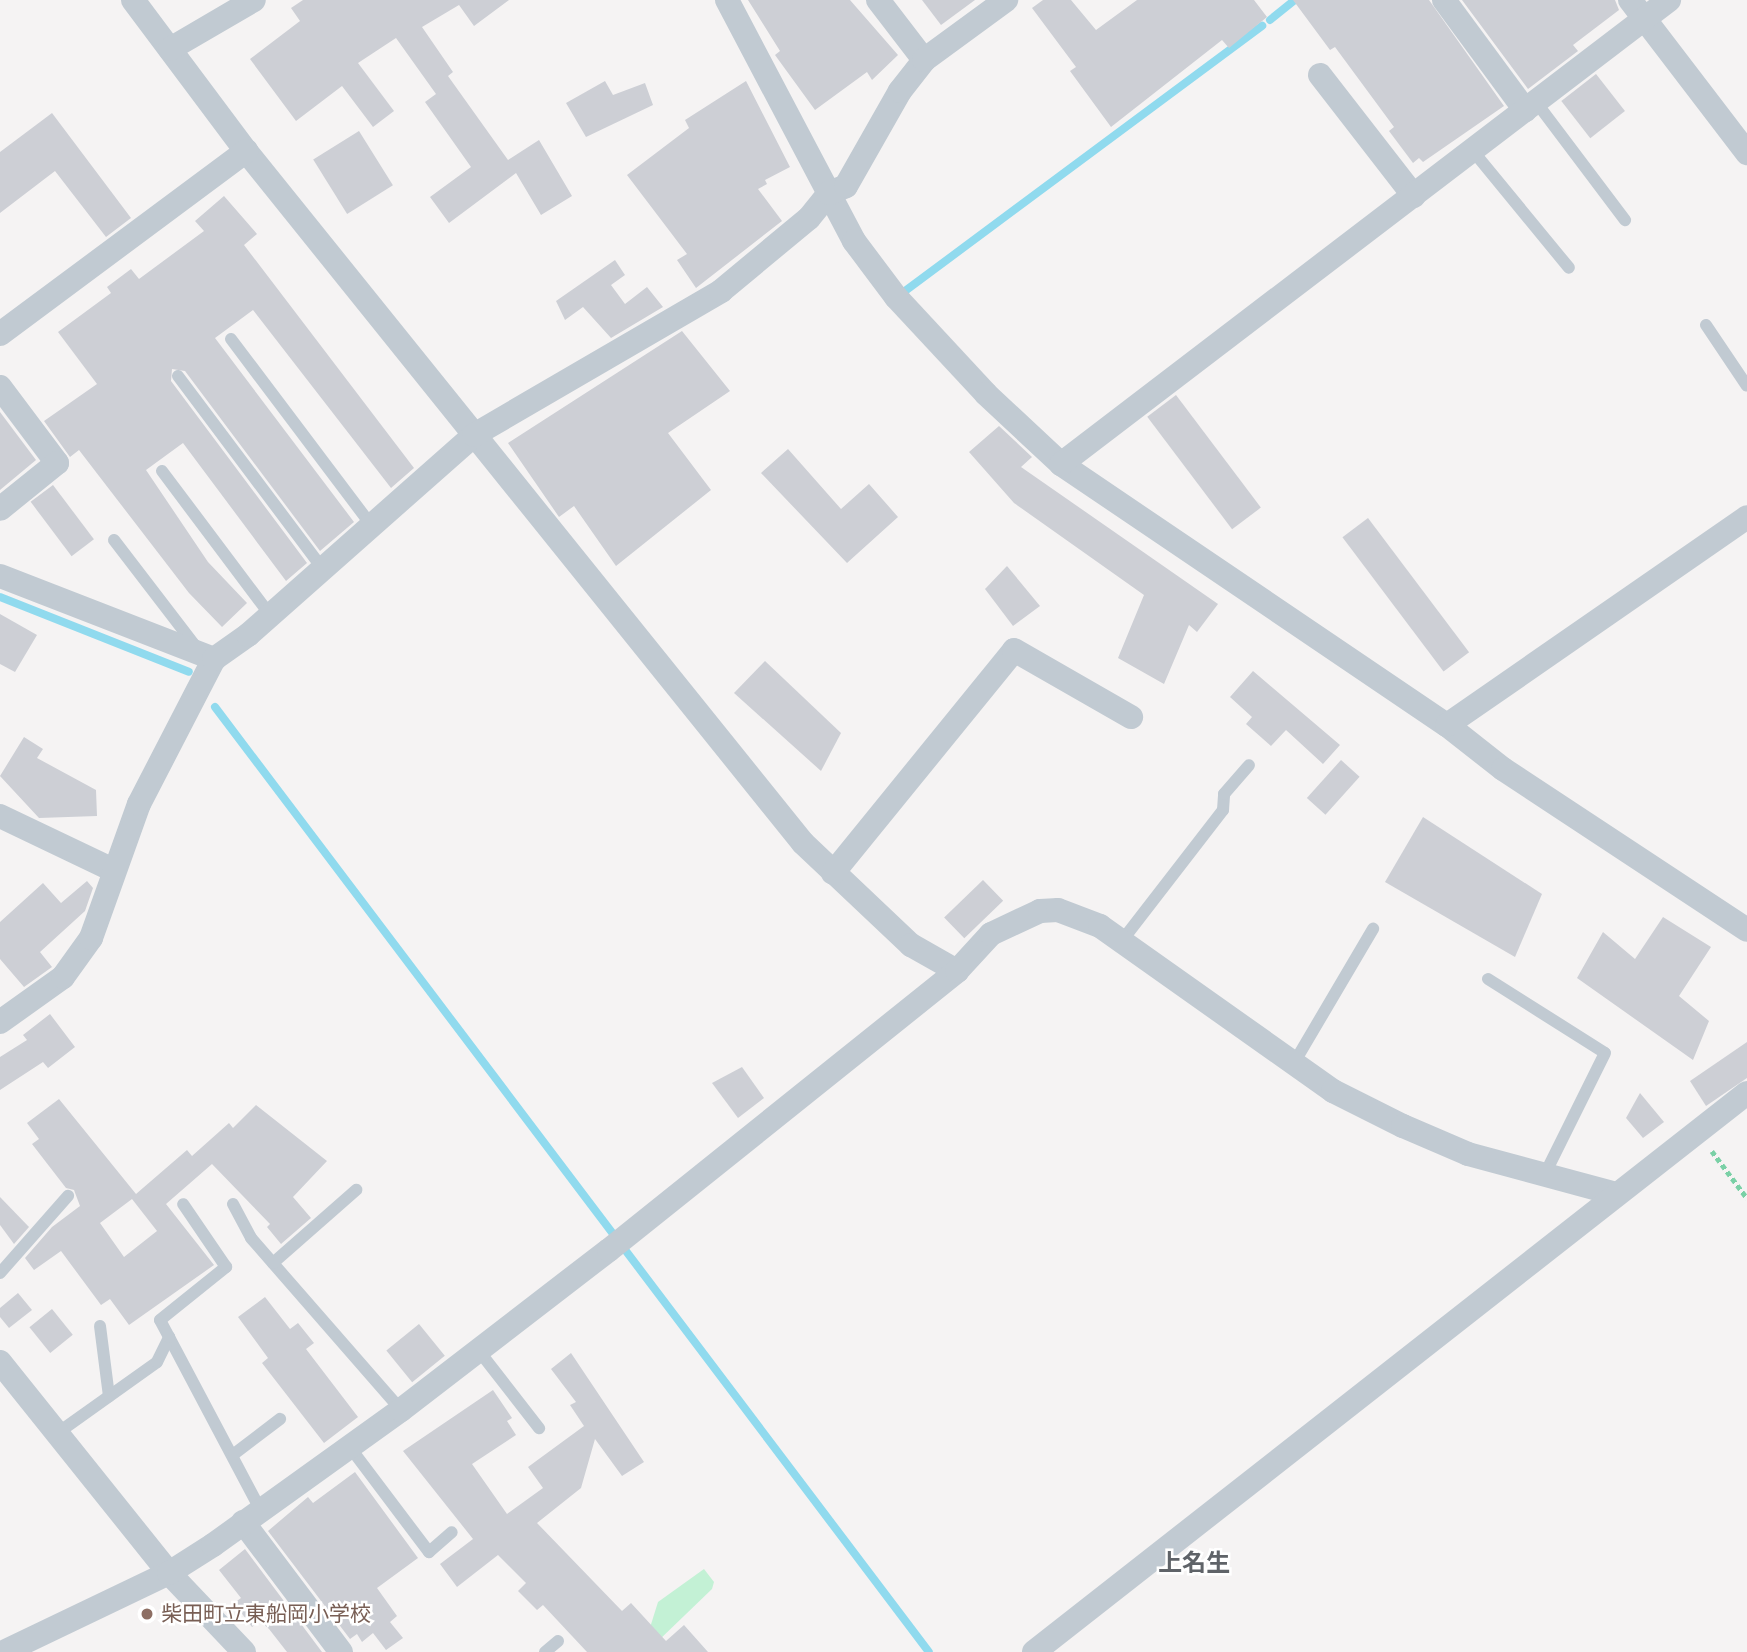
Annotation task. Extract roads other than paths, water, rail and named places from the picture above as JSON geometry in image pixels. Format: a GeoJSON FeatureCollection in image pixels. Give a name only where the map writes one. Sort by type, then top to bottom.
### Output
{"type":"FeatureCollection","features":[{"type":"Feature","properties":{"kind":"street"},"geometry":{"type":"LineString","coordinates":[[133,0],[246,151],[803,842],[911,945],[957,971]]}},
{"type":"Feature","properties":{"kind":"street"},"geometry":{"type":"LineString","coordinates":[[170,49],[254,0]]}},
{"type":"Feature","properties":{"kind":"street"},"geometry":{"type":"LineString","coordinates":[[727,0],[854,241],[896,296],[986,394],[1061,464],[1447,725],[1503,769],[1747,930]]}},
{"type":"Feature","properties":{"kind":"street"},"geometry":{"type":"LineString","coordinates":[[878,0],[924,60]]}},
{"type":"Feature","properties":{"kind":"street"},"geometry":{"type":"LineString","coordinates":[[1444,0],[1531,106]]}},
{"type":"Feature","properties":{"kind":"street"},"geometry":{"type":"LineString","coordinates":[[1061,464],[1531,106],[1637,9],[1669,0]]}},
{"type":"Feature","properties":{"kind":"street"},"geometry":{"type":"LineString","coordinates":[[0,1022],[70,967],[91,938],[113,870],[139,804],[208,656],[270,615],[474,435],[721,291],[809,218],[829,192],[846,186],[900,91],[924,60],[993,4]]}},
{"type":"Feature","properties":{"kind":"street"},"geometry":{"type":"LineString","coordinates":[[1637,9],[1747,153]]}},
{"type":"Feature","properties":{"kind":"street"},"geometry":{"type":"LineString","coordinates":[[1320,75],[1414,196]]}},
{"type":"Feature","properties":{"kind":"street"},"geometry":{"type":"LineString","coordinates":[[0,334],[246,151]]}},
{"type":"Feature","properties":{"kind":"street"},"geometry":{"type":"LineString","coordinates":[[0,387],[57,463],[0,509]]}},
{"type":"Feature","properties":{"kind":"street"},"geometry":{"type":"LineString","coordinates":[[1447,725],[1747,517]]}},
{"type":"Feature","properties":{"kind":"street"},"geometry":{"type":"LineString","coordinates":[[0,576],[208,656]]}},
{"type":"Feature","properties":{"kind":"street"},"geometry":{"type":"LineString","coordinates":[[834,873],[1014,650],[1131,717]]}},
{"type":"Feature","properties":{"kind":"street"},"geometry":{"type":"LineString","coordinates":[[0,817],[113,870]]}},
{"type":"Feature","properties":{"kind":"street"},"geometry":{"type":"LineString","coordinates":[[4,1652],[169,1573],[401,1410],[617,1243],[957,971],[991,934],[1040,911],[1082,916],[1333,1091],[1402,1126],[1468,1154],[1616,1194]]}},
{"type":"Feature","properties":{"kind":"street"},"geometry":{"type":"LineString","coordinates":[[1034,1652],[1747,1093]]}},
{"type":"Feature","properties":{"kind":"street"},"geometry":{"type":"LineString","coordinates":[[0,1363],[59,1432],[169,1573],[244,1652]]}},
{"type":"Feature","properties":{"kind":"street"},"geometry":{"type":"LineString","coordinates":[[252,1515],[341,1652]]}},
{"type":"Feature","properties":{"kind":"lane"},"geometry":{"type":"LineString","coordinates":[[1531,106],[1625,220]]}},
{"type":"Feature","properties":{"kind":"lane"},"geometry":{"type":"LineString","coordinates":[[1473,151],[1569,268]]}},
{"type":"Feature","properties":{"kind":"lane"},"geometry":{"type":"LineString","coordinates":[[1706,325],[1747,386]]}},
{"type":"Feature","properties":{"kind":"lane"},"geometry":{"type":"LineString","coordinates":[[232,339],[371,525]]}},
{"type":"Feature","properties":{"kind":"lane"},"geometry":{"type":"LineString","coordinates":[[178,376],[322,568]]}},
{"type":"Feature","properties":{"kind":"lane"},"geometry":{"type":"LineString","coordinates":[[162,471],[270,615]]}},
{"type":"Feature","properties":{"kind":"lane"},"geometry":{"type":"LineString","coordinates":[[114,540],[208,656]]}},
{"type":"Feature","properties":{"kind":"lane"},"geometry":{"type":"LineString","coordinates":[[1121,942],[1223,810],[1224,794],[1248,765]]}},
{"type":"Feature","properties":{"kind":"lane"},"geometry":{"type":"LineString","coordinates":[[1294,1063],[1373,929]]}},
{"type":"Feature","properties":{"kind":"lane"},"geometry":{"type":"LineString","coordinates":[[1488,979],[1605,1053],[1545,1174]]}},
{"type":"Feature","properties":{"kind":"lane"},"geometry":{"type":"LineString","coordinates":[[273,1263],[356,1190]]}},
{"type":"Feature","properties":{"kind":"lane"},"geometry":{"type":"LineString","coordinates":[[0,1273],[68,1196]]}},
{"type":"Feature","properties":{"kind":"lane"},"geometry":{"type":"LineString","coordinates":[[233,1203],[251,1238],[401,1410]]}},
{"type":"Feature","properties":{"kind":"lane"},"geometry":{"type":"LineString","coordinates":[[183,1204],[226,1267],[160,1320],[234,1454],[252,1515]]}},
{"type":"Feature","properties":{"kind":"lane"},"geometry":{"type":"LineString","coordinates":[[100,1326],[109,1396]]}},
{"type":"Feature","properties":{"kind":"lane"},"geometry":{"type":"LineString","coordinates":[[59,1432],[157,1362],[169,1336]]}},
{"type":"Feature","properties":{"kind":"lane"},"geometry":{"type":"LineString","coordinates":[[479,1351],[540,1428]]}},
{"type":"Feature","properties":{"kind":"lane"},"geometry":{"type":"LineString","coordinates":[[234,1454],[280,1419]]}},
{"type":"Feature","properties":{"kind":"lane"},"geometry":{"type":"LineString","coordinates":[[349,1446],[429,1552],[452,1532]]}},
{"type":"Feature","properties":{"kind":"lane"},"geometry":{"type":"LineString","coordinates":[[545,1652],[558,1641]]}},
{"type":"Feature","properties":{"kind":"waterway"},"geometry":{"type":"LineString","coordinates":[[1270,20],[1295,0]]}},
{"type":"Feature","properties":{"kind":"waterway"},"geometry":{"type":"LineString","coordinates":[[905,291],[1262,26]]}},
{"type":"Feature","properties":{"kind":"waterway"},"geometry":{"type":"LineString","coordinates":[[0,597],[189,672]]}},
{"type":"Feature","properties":{"kind":"waterway"},"geometry":{"type":"LineString","coordinates":[[215,707],[929,1652]]}},
{"type":"Feature","properties":{"kind":"place","name":"柴田町立東船岡小学校"},"geometry":{"type":"Point","coordinates":[147,1614]}},
{"type":"Feature","properties":{"kind":"district","name":"上名生"},"geometry":{"type":"Point","coordinates":[1194,1563]}}]}
